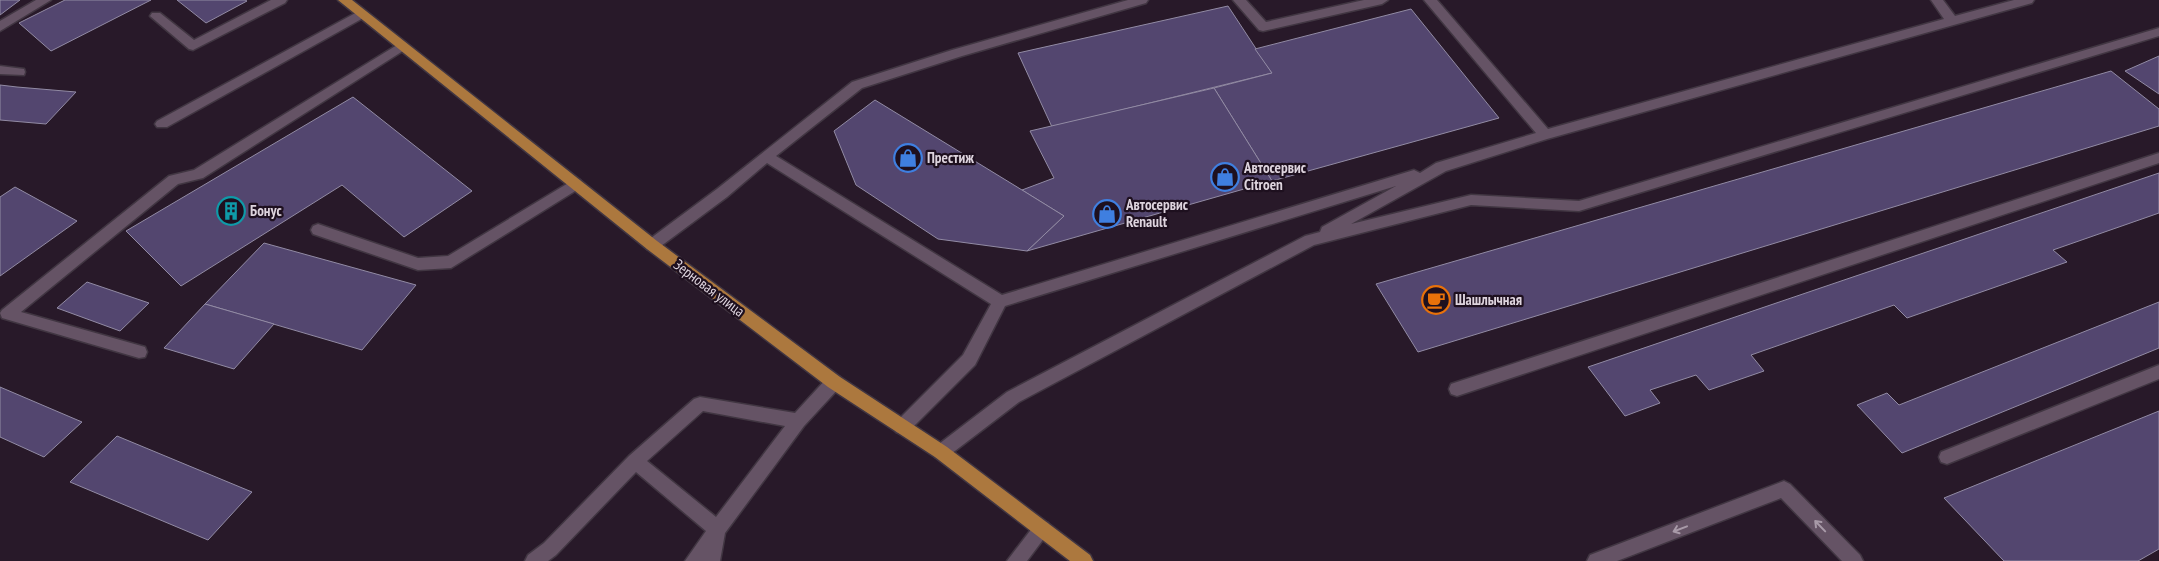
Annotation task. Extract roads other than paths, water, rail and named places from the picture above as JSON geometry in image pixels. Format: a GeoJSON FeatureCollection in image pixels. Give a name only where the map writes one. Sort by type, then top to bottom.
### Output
{"type":"FeatureCollection","features":[{"type":"Feature","properties":{"kind":"main road","name":"Зерновая улица"},"geometry":{"type":"LineString","coordinates":[[344,0],[652,245],[834,382],[940,452],[1084,561]]}},
{"type":"Feature","properties":{"kind":"lane"},"geometry":{"type":"LineString","coordinates":[[0,27],[44,0]]}},
{"type":"Feature","properties":{"kind":"lane"},"geometry":{"type":"LineString","coordinates":[[156,16],[193,46],[282,0]]}},
{"type":"Feature","properties":{"kind":"lane"},"geometry":{"type":"LineString","coordinates":[[652,245],[722,193],[857,85],[957,53],[1142,0]]}},
{"type":"Feature","properties":{"kind":"lane"},"geometry":{"type":"LineString","coordinates":[[1239,0],[1263,27],[1382,0]]}},
{"type":"Feature","properties":{"kind":"lane"},"geometry":{"type":"LineString","coordinates":[[1430,0],[1545,135]]}},
{"type":"Feature","properties":{"kind":"lane"},"geometry":{"type":"LineString","coordinates":[[1937,0],[1953,22]]}},
{"type":"Feature","properties":{"kind":"lane"},"geometry":{"type":"LineString","coordinates":[[902,427],[969,360],[1000,302],[1545,135],[2028,0]]}},
{"type":"Feature","properties":{"kind":"lane"},"geometry":{"type":"LineString","coordinates":[[162,124],[361,14]]}},
{"type":"Feature","properties":{"kind":"lane"},"geometry":{"type":"LineString","coordinates":[[1310,240],[1470,200],[1580,206],[2159,32]]}},
{"type":"Feature","properties":{"kind":"lane"},"geometry":{"type":"LineString","coordinates":[[139,352],[7,314],[174,180],[198,174],[402,46]]}},
{"type":"Feature","properties":{"kind":"lane"},"geometry":{"type":"LineString","coordinates":[[0,70],[19,72]]}},
{"type":"Feature","properties":{"kind":"lane"},"geometry":{"type":"LineString","coordinates":[[766,156],[1000,302]]}},
{"type":"Feature","properties":{"kind":"lane"},"geometry":{"type":"LineString","coordinates":[[1457,389],[2159,158]]}},
{"type":"Feature","properties":{"kind":"lane"},"geometry":{"type":"LineString","coordinates":[[940,452],[1013,397],[1310,240],[1441,167]]}},
{"type":"Feature","properties":{"kind":"lane"},"geometry":{"type":"LineString","coordinates":[[318,230],[418,264],[452,262],[575,184]]}},
{"type":"Feature","properties":{"kind":"lane"},"geometry":{"type":"LineString","coordinates":[[1947,457],[2159,372]]}},
{"type":"Feature","properties":{"kind":"lane"},"geometry":{"type":"LineString","coordinates":[[694,561],[798,422],[834,382]]}},
{"type":"Feature","properties":{"kind":"lane"},"geometry":{"type":"LineString","coordinates":[[534,561],[550,549],[635,461],[700,404],[798,422]]}},
{"type":"Feature","properties":{"kind":"lane"},"geometry":{"type":"LineString","coordinates":[[635,461],[717,529]]}},
{"type":"Feature","properties":{"kind":"lane"},"geometry":{"type":"LineString","coordinates":[[1596,561],[1784,489],[1854,561]]}},
{"type":"Feature","properties":{"kind":"lane"},"geometry":{"type":"LineString","coordinates":[[711,561],[717,529]]}},
{"type":"Feature","properties":{"kind":"lane"},"geometry":{"type":"LineString","coordinates":[[1016,561],[1042,529]]}},
{"type":"Feature","properties":{"kind":"place","name":"Престиж"},"geometry":{"type":"Point","coordinates":[908,158]}},
{"type":"Feature","properties":{"kind":"place","name":"Автосервис Citroen"},"geometry":{"type":"Point","coordinates":[1225,177]}},
{"type":"Feature","properties":{"kind":"place","name":"Бонус"},"geometry":{"type":"Point","coordinates":[231,211]}},
{"type":"Feature","properties":{"kind":"place","name":"Автосервис Renault"},"geometry":{"type":"Point","coordinates":[1107,214]}},
{"type":"Feature","properties":{"kind":"place","name":"Шашлычная"},"geometry":{"type":"Point","coordinates":[1436,300]}}]}
